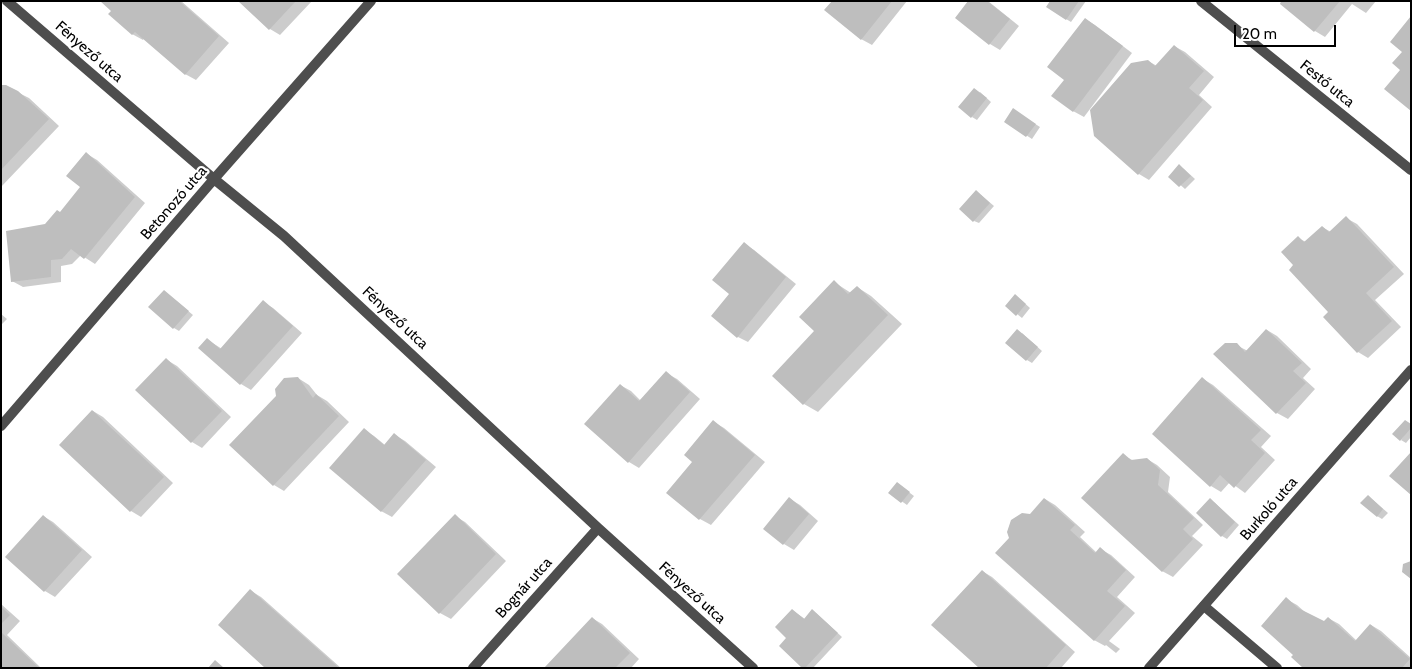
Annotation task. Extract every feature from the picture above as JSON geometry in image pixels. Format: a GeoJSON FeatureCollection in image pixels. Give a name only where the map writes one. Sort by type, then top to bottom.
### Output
{"type":"FeatureCollection","features":[{"type":"Feature","properties":{"kind":"street","name":"Fényező utca"},"geometry":{"type":"LineString","coordinates":[[7,1],[214,179],[284,236],[598,528],[753,668]]}},
{"type":"Feature","properties":{"kind":"street","name":"Betonozó utca"},"geometry":{"type":"LineString","coordinates":[[1,426],[214,179],[371,1]]}},
{"type":"Feature","properties":{"kind":"street","name":"Festő utca"},"geometry":{"type":"LineString","coordinates":[[1201,1],[1411,170]]}},
{"type":"Feature","properties":{"kind":"street","name":"Burkoló utca"},"geometry":{"type":"LineString","coordinates":[[1149,668],[1411,370]]}},
{"type":"Feature","properties":{"kind":"street","name":"Bognár utca"},"geometry":{"type":"LineString","coordinates":[[472,668],[598,528]]}},
{"type":"Feature","properties":{"kind":"street"},"geometry":{"type":"LineString","coordinates":[[1204,606],[1277,668]]}},
{"type":"Feature","properties":{"kind":"building"},"geometry":{"type":"Polygon","coordinates":[[[100,1],[179,1],[219,36],[185,75],[135,32],[132,35],[108,14],[111,11],[100,1]]]}},
{"type":"Feature","properties":{"kind":"building"},"geometry":{"type":"Polygon","coordinates":[[[238,1],[296,1],[269,30],[238,1]]]}},
{"type":"Feature","properties":{"kind":"building"},"geometry":{"type":"Polygon","coordinates":[[[832,1],[892,1],[861,40],[824,10],[832,1]]]}},
{"type":"Feature","properties":{"kind":"building"},"geometry":{"type":"Polygon","coordinates":[[[968,1],[987,1],[1010,19],[989,45],[955,18],[968,1]]]}},
{"type":"Feature","properties":{"kind":"building"},"geometry":{"type":"Polygon","coordinates":[[[1050,1],[1079,1],[1066,20],[1046,7],[1050,1]]]}},
{"type":"Feature","properties":{"kind":"building"},"geometry":{"type":"Polygon","coordinates":[[[1281,1],[1340,1],[1314,32],[1280,4],[1281,1]]]}},
{"type":"Feature","properties":{"kind":"building"},"geometry":{"type":"Polygon","coordinates":[[[1411,16],[1411,111],[1384,89],[1400,70],[1392,63],[1402,52],[1390,42],[1411,16]]]}},
{"type":"Feature","properties":{"kind":"building"},"geometry":{"type":"Polygon","coordinates":[[[1085,18],[1123,46],[1073,112],[1051,96],[1064,80],[1047,67],[1085,18]]]}},
{"type":"Feature","properties":{"kind":"building"},"geometry":{"type":"Polygon","coordinates":[[[1174,45],[1204,71],[1189,88],[1203,100],[1138,175],[1094,136],[1090,110],[1131,63],[1148,60],[1155,66],[1174,45]]]}},
{"type":"Feature","properties":{"kind":"building"},"geometry":{"type":"Polygon","coordinates":[[[1,85],[6,85],[18,91],[49,119],[1,170],[1,85]]]}},
{"type":"Feature","properties":{"kind":"building"},"geometry":{"type":"Polygon","coordinates":[[[974,88],[987,98],[971,118],[958,107],[974,88]]]}},
{"type":"Feature","properties":{"kind":"building"},"geometry":{"type":"Polygon","coordinates":[[[1013,108],[1036,124],[1026,137],[1004,122],[1013,108]]]}},
{"type":"Feature","properties":{"kind":"building"},"geometry":{"type":"Polygon","coordinates":[[[86,152],[135,197],[84,259],[71,249],[62,259],[51,260],[51,277],[11,282],[6,231],[45,224],[57,210],[60,212],[80,187],[66,176],[86,152]]]}},
{"type":"Feature","properties":{"kind":"building"},"geometry":{"type":"Polygon","coordinates":[[[1179,164],[1191,176],[1179,187],[1168,177],[1179,164]]]}},
{"type":"Feature","properties":{"kind":"building"},"geometry":{"type":"Polygon","coordinates":[[[976,190],[990,203],[973,222],[959,209],[976,190]]]}},
{"type":"Feature","properties":{"kind":"building"},"geometry":{"type":"Polygon","coordinates":[[[1346,216],[1394,267],[1366,293],[1392,321],[1357,353],[1323,317],[1328,312],[1289,270],[1293,265],[1281,252],[1298,236],[1304,242],[1322,226],[1329,232],[1346,216]]]}},
{"type":"Feature","properties":{"kind":"building"},"geometry":{"type":"Polygon","coordinates":[[[744,242],[786,277],[737,338],[711,316],[729,294],[712,280],[744,242]]]}},
{"type":"Feature","properties":{"kind":"building"},"geometry":{"type":"Polygon","coordinates":[[[834,280],[848,294],[857,286],[888,315],[803,405],[772,376],[814,331],[799,317],[834,280]]]}},
{"type":"Feature","properties":{"kind":"building"},"geometry":{"type":"Polygon","coordinates":[[[164,290],[189,311],[173,329],[148,307],[164,290]]]}},
{"type":"Feature","properties":{"kind":"building"},"geometry":{"type":"Polygon","coordinates":[[[1015,294],[1026,304],[1016,316],[1005,306],[1015,294]]]}},
{"type":"Feature","properties":{"kind":"building"},"geometry":{"type":"Polygon","coordinates":[[[263,300],[293,326],[240,385],[198,348],[207,338],[220,349],[263,300]]]}},
{"type":"Feature","properties":{"kind":"building"},"geometry":{"type":"Polygon","coordinates":[[[1017,329],[1038,347],[1026,361],[1005,343],[1017,329]]]}},
{"type":"Feature","properties":{"kind":"building"},"geometry":{"type":"Polygon","coordinates":[[[1266,329],[1302,363],[1293,371],[1306,383],[1276,414],[1213,354],[1225,343],[1237,343],[1245,352],[1266,329]]]}},
{"type":"Feature","properties":{"kind":"building"},"geometry":{"type":"Polygon","coordinates":[[[166,358],[222,411],[191,443],[135,390],[166,358]]]}},
{"type":"Feature","properties":{"kind":"building"},"geometry":{"type":"Polygon","coordinates":[[[666,371],[690,392],[628,463],[584,424],[620,384],[639,401],[666,371]]]}},
{"type":"Feature","properties":{"kind":"building"},"geometry":{"type":"Polygon","coordinates":[[[298,377],[313,398],[316,394],[339,416],[273,486],[229,445],[276,396],[275,389],[284,378],[298,377]]]}},
{"type":"Feature","properties":{"kind":"building"},"geometry":{"type":"Polygon","coordinates":[[[1202,377],[1261,430],[1251,440],[1265,453],[1234,488],[1220,475],[1210,487],[1152,434],[1202,377]]]}},
{"type":"Feature","properties":{"kind":"building"},"geometry":{"type":"Polygon","coordinates":[[[92,410],[164,477],[130,512],[59,445],[92,410]]]}},
{"type":"Feature","properties":{"kind":"building"},"geometry":{"type":"Polygon","coordinates":[[[713,420],[755,455],[699,520],[666,493],[692,462],[684,455],[713,420]]]}},
{"type":"Feature","properties":{"kind":"building"},"geometry":{"type":"Polygon","coordinates":[[[1405,420],[1411,424],[1411,428],[1400,441],[1392,434],[1405,420]]]}},
{"type":"Feature","properties":{"kind":"building"},"geometry":{"type":"Polygon","coordinates":[[[364,428],[384,445],[394,433],[426,460],[381,512],[329,468],[364,428]]]}},
{"type":"Feature","properties":{"kind":"building"},"geometry":{"type":"Polygon","coordinates":[[[1411,452],[1411,495],[1389,476],[1411,452]]]}},
{"type":"Feature","properties":{"kind":"building"},"geometry":{"type":"Polygon","coordinates":[[[1123,453],[1131,460],[1147,458],[1160,470],[1158,485],[1194,518],[1183,529],[1193,539],[1162,572],[1081,498],[1123,453]]]}},
{"type":"Feature","properties":{"kind":"building"},"geometry":{"type":"Polygon","coordinates":[[[897,482],[910,492],[901,503],[888,493],[897,482]]]}},
{"type":"Feature","properties":{"kind":"building"},"geometry":{"type":"Polygon","coordinates":[[[1368,495],[1383,509],[1377,517],[1360,503],[1368,495]]]}},
{"type":"Feature","properties":{"kind":"building"},"geometry":{"type":"Polygon","coordinates":[[[789,497],[809,514],[783,545],[763,529],[789,497]]]}},
{"type":"Feature","properties":{"kind":"building"},"geometry":{"type":"Polygon","coordinates":[[[1044,498],[1075,525],[1070,530],[1095,553],[1100,547],[1126,570],[1107,591],[1125,606],[1094,641],[995,553],[1009,538],[1007,532],[1011,520],[1022,513],[1030,514],[1044,498]]]}},
{"type":"Feature","properties":{"kind":"building"},"geometry":{"type":"Polygon","coordinates":[[[1210,498],[1235,522],[1221,537],[1196,513],[1210,498]]]}},
{"type":"Feature","properties":{"kind":"building"},"geometry":{"type":"Polygon","coordinates":[[[455,514],[496,554],[439,614],[397,574],[455,514]]]}},
{"type":"Feature","properties":{"kind":"building"},"geometry":{"type":"Polygon","coordinates":[[[43,515],[82,550],[44,592],[5,557],[43,515]]]}},
{"type":"Feature","properties":{"kind":"building"},"geometry":{"type":"Polygon","coordinates":[[[1411,561],[1411,579],[1402,572],[1403,564],[1411,561]]]}},
{"type":"Feature","properties":{"kind":"building"},"geometry":{"type":"Polygon","coordinates":[[[982,570],[1066,645],[1046,668],[979,668],[931,625],[982,570]]]}},
{"type":"Feature","properties":{"kind":"building"},"geometry":{"type":"Polygon","coordinates":[[[250,589],[339,668],[265,668],[218,625],[250,589]]]}},
{"type":"Feature","properties":{"kind":"building"},"geometry":{"type":"Polygon","coordinates":[[[1286,597],[1298,608],[1324,621],[1328,617],[1355,641],[1370,624],[1410,659],[1402,668],[1303,668],[1291,657],[1293,655],[1261,626],[1286,597]]]}},
{"type":"Feature","properties":{"kind":"building"},"geometry":{"type":"Polygon","coordinates":[[[1,606],[10,615],[1,624],[1,606]]]}},
{"type":"Feature","properties":{"kind":"building"},"geometry":{"type":"Polygon","coordinates":[[[792,609],[804,619],[812,609],[838,633],[805,668],[802,668],[779,646],[786,638],[775,627],[792,609]]]}},
{"type":"Feature","properties":{"kind":"building"},"geometry":{"type":"Polygon","coordinates":[[[592,617],[630,653],[615,668],[544,668],[592,617]]]}},
{"type":"Feature","properties":{"kind":"building"},"geometry":{"type":"Polygon","coordinates":[[[1,632],[39,668],[1,668],[1,632]]]}},
{"type":"Feature","properties":{"kind":"building"},"geometry":{"type":"Polygon","coordinates":[[[215,660],[224,668],[208,668],[215,660]]]}}]}
